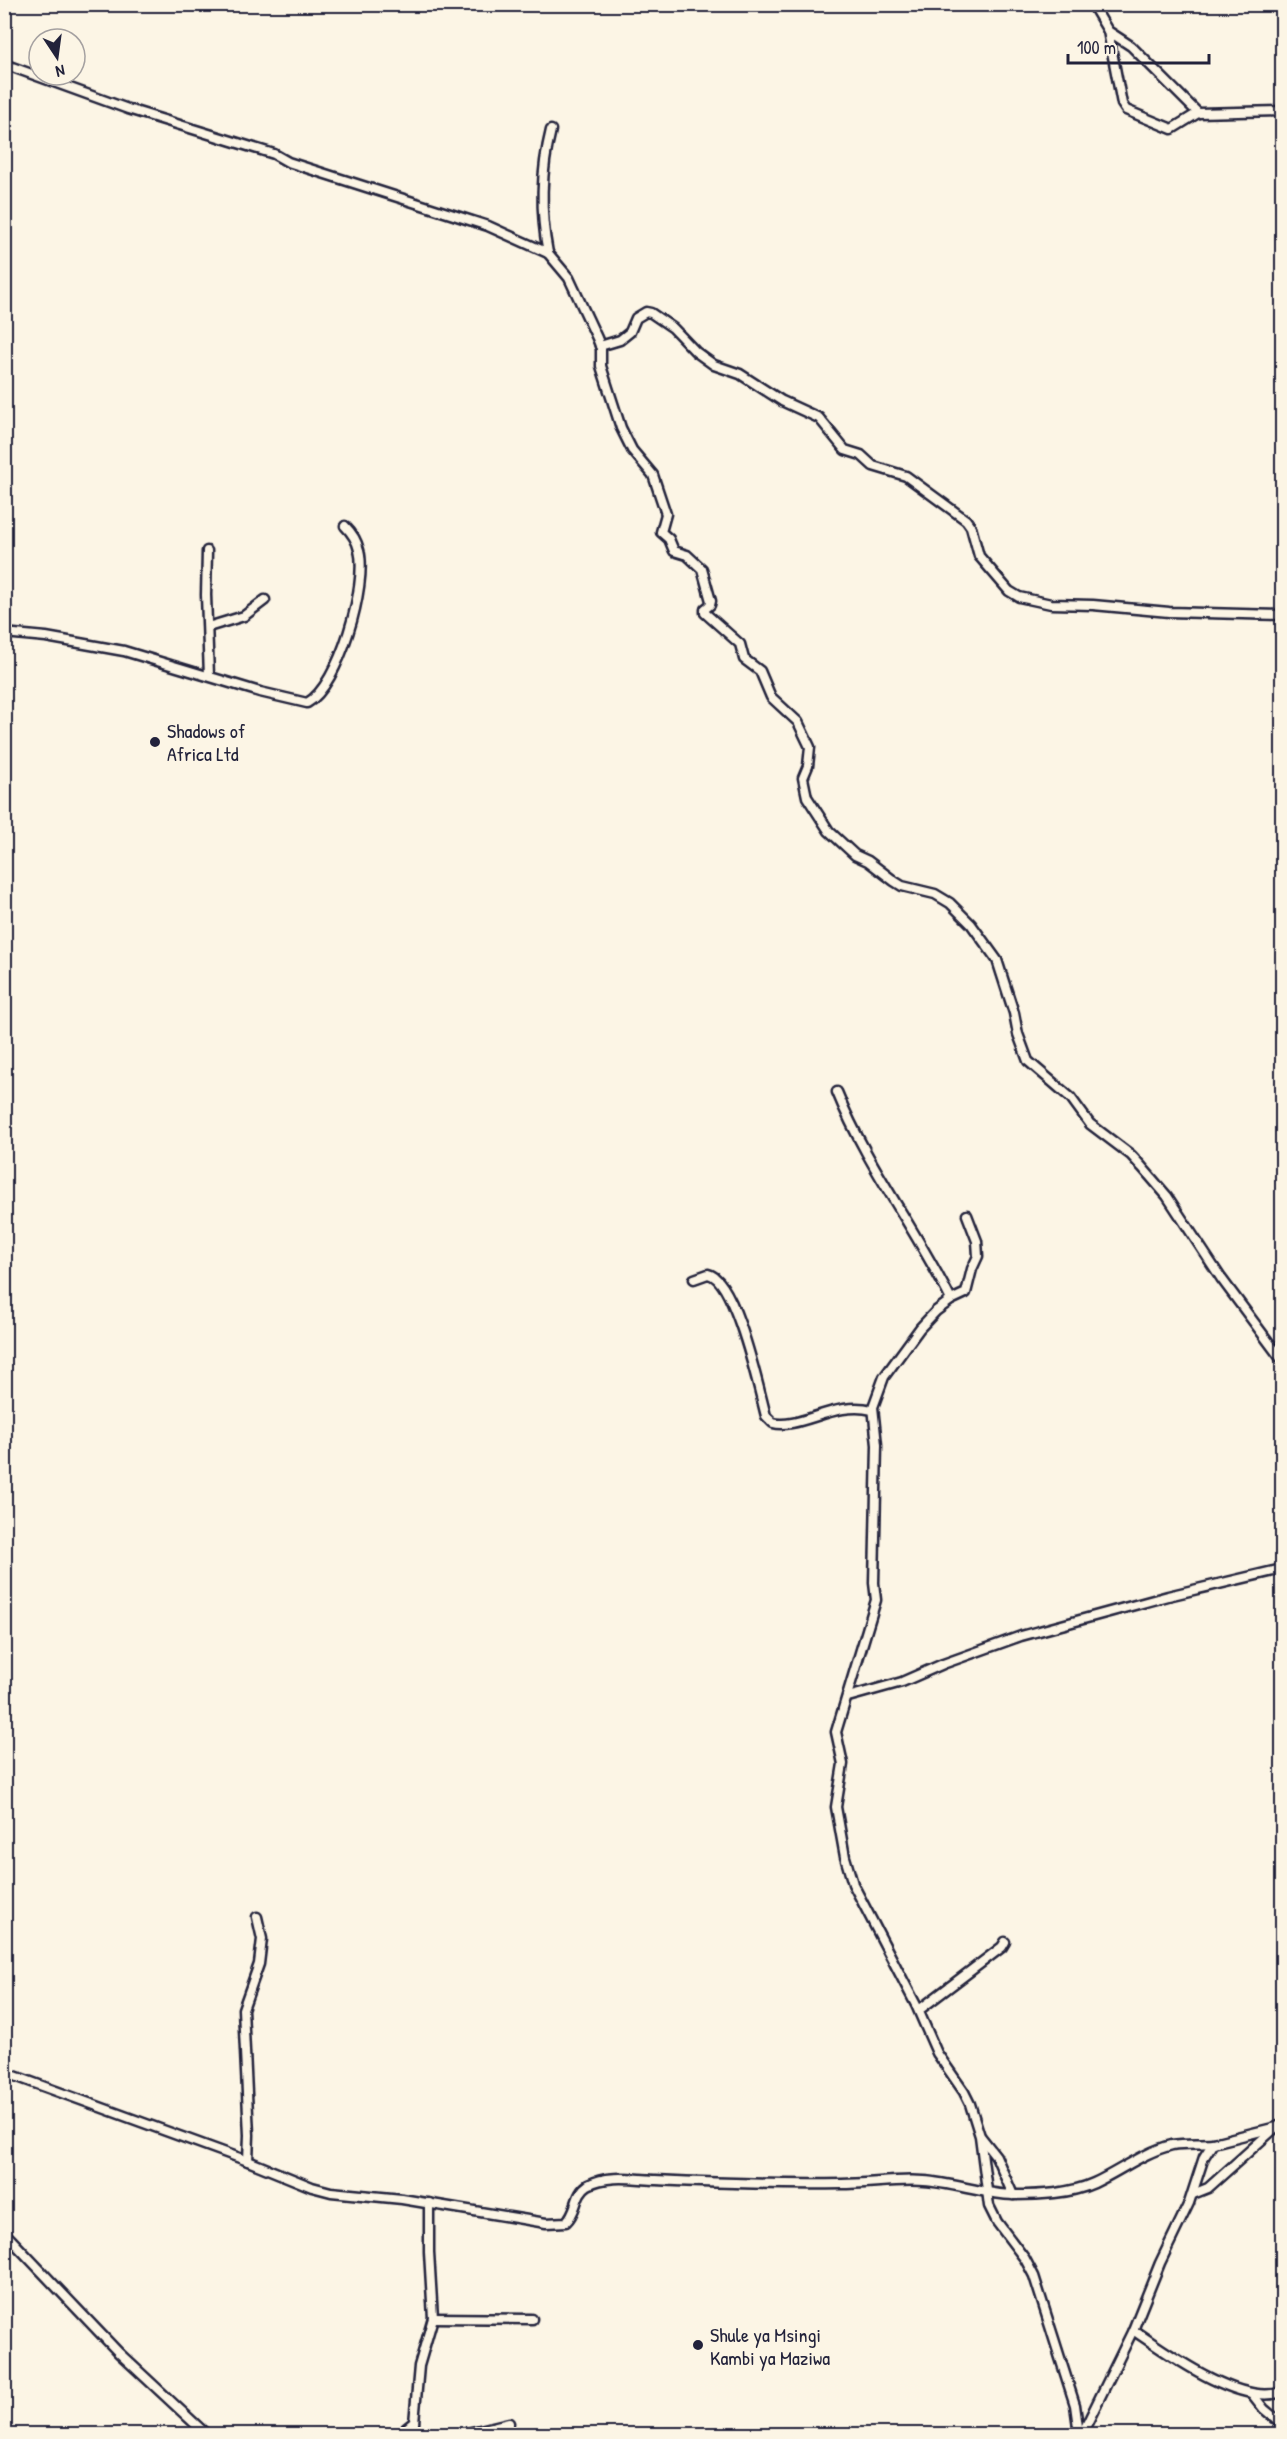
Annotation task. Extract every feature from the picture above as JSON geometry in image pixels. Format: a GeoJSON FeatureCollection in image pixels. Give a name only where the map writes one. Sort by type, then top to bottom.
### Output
{"type":"FeatureCollection","features":[{"type":"Feature","properties":{"kind":"street"},"geometry":{"type":"LineString","coordinates":[[1092,4],[1108,31],[1122,104],[1126,110],[1172,129],[1198,113],[1282,111]]}},
{"type":"Feature","properties":{"kind":"street"},"geometry":{"type":"LineString","coordinates":[[1108,31],[1131,46],[1198,113]]}},
{"type":"Feature","properties":{"kind":"street"},"geometry":{"type":"LineString","coordinates":[[4,64],[128,109],[274,154],[288,162],[488,226],[548,253],[569,278],[600,345],[601,366],[621,428],[632,450],[656,482],[666,514],[661,532],[669,539],[674,551],[687,555],[702,569],[711,601],[710,605],[705,608],[705,613],[740,644],[745,660],[760,671],[771,697],[796,719],[807,737],[810,747],[808,766],[803,778],[807,797],[812,807],[829,831],[855,855],[868,861],[902,886],[935,894],[950,903],[971,924],[997,960],[1028,1061],[1071,1098],[1090,1124],[1131,1155],[1167,1196],[1221,1278],[1282,1360]]}},
{"type":"Feature","properties":{"kind":"street"},"geometry":{"type":"LineString","coordinates":[[548,253],[544,223],[542,166],[551,130]]}},
{"type":"Feature","properties":{"kind":"street"},"geometry":{"type":"LineString","coordinates":[[600,345],[620,340],[626,336],[640,314],[651,313],[663,320],[705,358],[740,374],[782,401],[819,418],[845,450],[861,455],[873,466],[906,476],[966,520],[971,526],[979,556],[1009,591],[1019,597],[1051,603],[1092,604],[1169,612],[1282,615]]}},
{"type":"Feature","properties":{"kind":"street"},"geometry":{"type":"LineString","coordinates":[[4,633],[76,641],[123,651],[302,704],[314,700],[339,658],[358,597],[359,549],[351,532],[345,526]]}},
{"type":"Feature","properties":{"kind":"street"},"geometry":{"type":"LineString","coordinates":[[207,550],[209,676]]}},
{"type":"Feature","properties":{"kind":"street"},"geometry":{"type":"LineString","coordinates":[[208,627],[244,616],[265,600]]}},
{"type":"Feature","properties":{"kind":"street"},"geometry":{"type":"LineString","coordinates":[[837,1092],[870,1160],[894,1196],[951,1300]]}},
{"type":"Feature","properties":{"kind":"street"},"geometry":{"type":"LineString","coordinates":[[967,1215],[977,1241],[978,1256],[966,1293],[951,1300],[928,1319],[884,1377],[872,1410],[877,1445],[874,1583],[876,1600],[848,1697],[842,1704],[836,1732],[843,1764],[836,1808],[844,1857],[853,1884],[919,2010],[937,2053],[964,2092],[980,2136],[986,2192],[993,2215],[1025,2259],[1034,2276],[1075,2405],[1080,2434]]}},
{"type":"Feature","properties":{"kind":"street"},"geometry":{"type":"LineString","coordinates":[[694,1280],[713,1274],[736,1309],[766,1416],[773,1423],[790,1423],[850,1407],[872,1410]]}},
{"type":"Feature","properties":{"kind":"street"},"geometry":{"type":"LineString","coordinates":[[848,1697],[902,1682],[943,1664],[1021,1636],[1168,1596],[1282,1569]]}},
{"type":"Feature","properties":{"kind":"street"},"geometry":{"type":"LineString","coordinates":[[248,2161],[249,2135],[243,2016],[245,2002],[259,1964],[262,1939],[257,1917]]}},
{"type":"Feature","properties":{"kind":"street"},"geometry":{"type":"LineString","coordinates":[[919,2010],[1002,1947],[1005,1942]]}},
{"type":"Feature","properties":{"kind":"street"},"geometry":{"type":"LineString","coordinates":[[4,2072],[248,2161],[312,2187],[559,2223],[566,2223],[571,2218],[580,2191],[590,2184],[626,2178],[695,2182],[839,2184],[913,2180],[1013,2195],[1068,2191],[1080,2188],[1155,2150],[1177,2144],[1213,2144],[1280,2125]]}},
{"type":"Feature","properties":{"kind":"street"},"geometry":{"type":"LineString","coordinates":[[1193,2194],[1208,2188],[1280,2125]]}},
{"type":"Feature","properties":{"kind":"street"},"geometry":{"type":"LineString","coordinates":[[980,2136],[996,2156],[1013,2195]]}},
{"type":"Feature","properties":{"kind":"street"},"geometry":{"type":"LineString","coordinates":[[1080,2434],[1132,2330],[1160,2263],[1193,2194],[1204,2157],[1213,2144]]}},
{"type":"Feature","properties":{"kind":"street"},"geometry":{"type":"LineString","coordinates":[[413,2434],[419,2366],[433,2318],[429,2203]]}},
{"type":"Feature","properties":{"kind":"street"},"geometry":{"type":"LineString","coordinates":[[4,2232],[119,2353],[206,2434]]}},
{"type":"Feature","properties":{"kind":"street"},"geometry":{"type":"LineString","coordinates":[[433,2318],[532,2319]]}},
{"type":"Feature","properties":{"kind":"street"},"geometry":{"type":"LineString","coordinates":[[1132,2330],[1193,2370],[1253,2395],[1264,2409],[1282,2424]]}},
{"type":"Feature","properties":{"kind":"street"},"geometry":{"type":"LineString","coordinates":[[1253,2395],[1282,2391]]}},
{"type":"Feature","properties":{"kind":"street"},"geometry":{"type":"LineString","coordinates":[[399,2434],[414,2422]]}},
{"type":"Feature","properties":{"kind":"street"},"geometry":{"type":"LineString","coordinates":[[463,2434],[509,2423]]}},
{"type":"Feature","properties":{"kind":"place","name":"Shadows of Africa Ltd"},"geometry":{"type":"Point","coordinates":[155,742]}},
{"type":"Feature","properties":{"kind":"place","name":"Shule ya Msingi Kambi ya Maziwa"},"geometry":{"type":"Point","coordinates":[698,2345]}}]}
